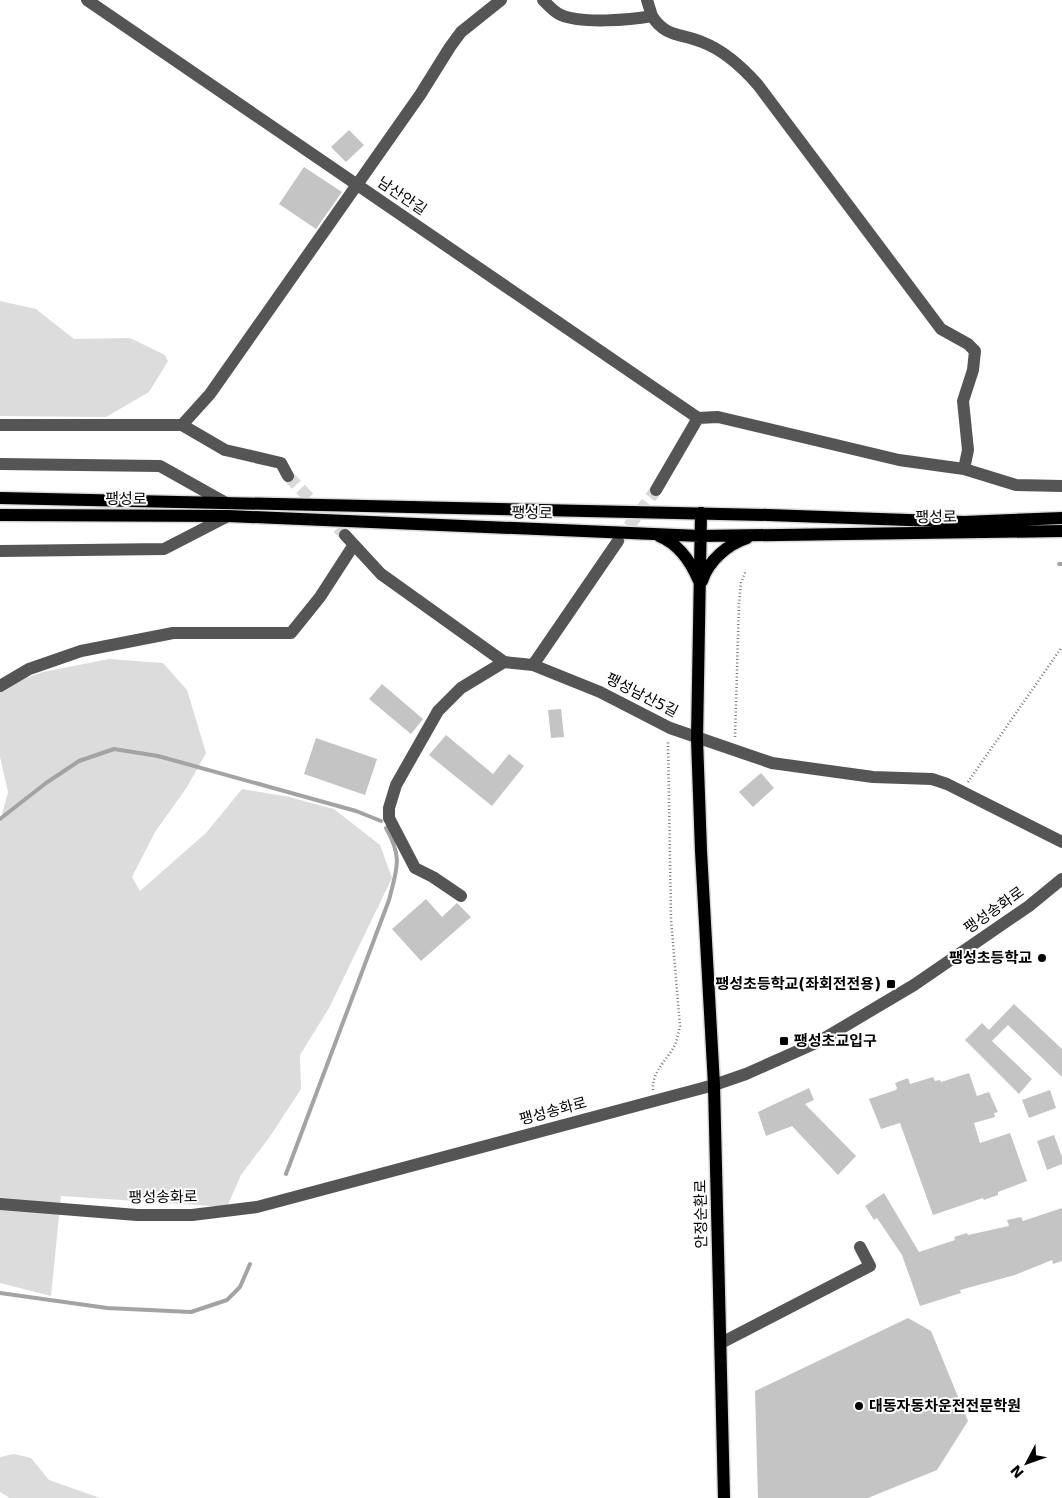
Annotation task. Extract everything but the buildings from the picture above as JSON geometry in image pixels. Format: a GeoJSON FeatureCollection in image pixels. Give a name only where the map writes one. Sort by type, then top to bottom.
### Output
{"type":"FeatureCollection","features":[{"type":"Feature","properties":{"kind":"main road","name":"팽성로"},"geometry":{"type":"LineString","coordinates":[[0,498],[964,522],[1062,518]]}},
{"type":"Feature","properties":{"kind":"main road","name":"안정순환로"},"geometry":{"type":"LineString","coordinates":[[701,514],[697,739],[714,1085],[724,1498]]}},
{"type":"Feature","properties":{"kind":"main road","name":"팽성로"},"geometry":{"type":"LineString","coordinates":[[0,515],[228,516],[700,536],[1062,531]]}},
{"type":"Feature","properties":{"kind":"main road"},"geometry":{"type":"LineString","coordinates":[[657,534],[675,545],[685,555],[701,586]]}},
{"type":"Feature","properties":{"kind":"main road"},"geometry":{"type":"LineString","coordinates":[[701,586],[706,572],[723,552],[740,540],[756,536]]}},
{"type":"Feature","properties":{"kind":"street","name":"남산안길"},"geometry":{"type":"LineString","coordinates":[[87,0],[698,418]]}},
{"type":"Feature","properties":{"kind":"street"},"geometry":{"type":"LineString","coordinates":[[182,425],[210,394],[420,95],[461,32],[501,0]]}},
{"type":"Feature","properties":{"kind":"street"},"geometry":{"type":"LineString","coordinates":[[543,0],[561,15],[580,18],[628,20],[652,16]]}},
{"type":"Feature","properties":{"kind":"street"},"geometry":{"type":"LineString","coordinates":[[647,0],[652,16],[660,28],[676,35],[703,42],[748,73],[941,329],[968,344],[975,351],[973,370],[963,401],[968,450],[964,469]]}},
{"type":"Feature","properties":{"kind":"street"},"geometry":{"type":"LineString","coordinates":[[656,490],[698,418],[718,417],[899,460],[964,469],[1016,485],[1062,486]]}},
{"type":"Feature","properties":{"kind":"street"},"geometry":{"type":"LineString","coordinates":[[0,425],[182,425],[225,450],[281,464],[288,476]]}},
{"type":"Feature","properties":{"kind":"street"},"geometry":{"type":"LineString","coordinates":[[0,464],[160,466],[226,503]]}},
{"type":"Feature","properties":{"kind":"street"},"geometry":{"type":"LineString","coordinates":[[0,551],[164,549],[228,516]]}},
{"type":"Feature","properties":{"kind":"street"},"geometry":{"type":"LineString","coordinates":[[345,536],[381,574],[504,662],[461,688],[438,711],[396,785],[389,808],[388,818],[415,868],[433,877],[461,896]]}},
{"type":"Feature","properties":{"kind":"street"},"geometry":{"type":"LineString","coordinates":[[533,665],[618,541]]}},
{"type":"Feature","properties":{"kind":"street"},"geometry":{"type":"LineString","coordinates":[[0,686],[29,668],[81,651],[173,633],[291,633],[320,597],[353,546]]}},
{"type":"Feature","properties":{"kind":"street","name":"팽성남산5길"},"geometry":{"type":"LineString","coordinates":[[504,662],[533,665],[600,692],[670,728],[731,751],[772,763],[838,773],[932,779],[961,791],[1062,842]]}},
{"type":"Feature","properties":{"kind":"street","name":"팽성송화로"},"geometry":{"type":"LineString","coordinates":[[0,1204],[137,1215],[192,1215],[257,1207],[714,1085],[818,1042],[914,985],[1029,906],[1062,879]]}},
{"type":"Feature","properties":{"kind":"street"},"geometry":{"type":"LineString","coordinates":[[721,1343],[870,1266],[860,1247]]}},
{"type":"Feature","properties":{"kind":"path"},"geometry":{"type":"LineString","coordinates":[[731,751],[736,735],[739,604],[741,583],[746,570]]}},
{"type":"Feature","properties":{"kind":"path"},"geometry":{"type":"LineString","coordinates":[[961,791],[1062,647]]}},
{"type":"Feature","properties":{"kind":"path"},"geometry":{"type":"LineString","coordinates":[[654,1101],[652,1083],[662,1060],[676,1043],[680,1026],[671,919],[668,737],[670,728]]}},
{"type":"Feature","properties":{"kind":"shaded area"},"geometry":{"type":"Polygon","coordinates":[[[0,301],[36,309],[74,339],[130,338],[165,355],[168,361],[149,392],[106,417],[0,416],[0,301]]]}},
{"type":"Feature","properties":{"kind":"shaded area"},"geometry":{"type":"Polygon","coordinates":[[[109,659],[163,663],[187,690],[206,753],[187,787],[155,832],[132,877],[140,891],[206,833],[242,789],[289,797],[334,809],[380,845],[392,878],[329,1008],[300,1055],[301,1089],[271,1135],[241,1175],[227,1207],[61,1196],[51,1296],[0,1283],[0,822],[8,792],[0,757],[0,687],[43,672],[109,659]]]}},
{"type":"Feature","properties":{"kind":"shaded area"},"geometry":{"type":"Polygon","coordinates":[[[14,1454],[31,1458],[49,1480],[100,1498],[10,1498],[0,1492],[0,1457],[14,1454]]]}},
{"type":"Feature","properties":{"kind":"waterway"},"geometry":{"type":"LineString","coordinates":[[0,819],[46,783],[79,761],[114,749],[158,756],[356,811],[381,821]]}},
{"type":"Feature","properties":{"kind":"waterway"},"geometry":{"type":"LineString","coordinates":[[286,1174],[389,900],[396,871],[397,856],[386,828]]}},
{"type":"Feature","properties":{"kind":"waterway"},"geometry":{"type":"LineString","coordinates":[[0,1293],[107,1308],[191,1312],[227,1300],[240,1287],[250,1264]]}},
{"type":"Feature","properties":{"kind":"tunnel"},"geometry":{"type":"LineString","coordinates":[[288,476],[345,535]]}},
{"type":"Feature","properties":{"kind":"tunnel"},"geometry":{"type":"LineString","coordinates":[[618,541],[656,490]]}},
{"type":"Feature","properties":{"kind":"place","name":"팽성초등학교"},"geometry":{"type":"Point","coordinates":[1042,958]}},
{"type":"Feature","properties":{"kind":"place","name":"팽성초등학교(좌회전전용)"},"geometry":{"type":"Point","coordinates":[891,984]}},
{"type":"Feature","properties":{"kind":"place","name":"팽성초교입구"},"geometry":{"type":"Point","coordinates":[784,1041]}},
{"type":"Feature","properties":{"kind":"place","name":"대동자동차운전전문학원"},"geometry":{"type":"Point","coordinates":[859,1406]}}]}
